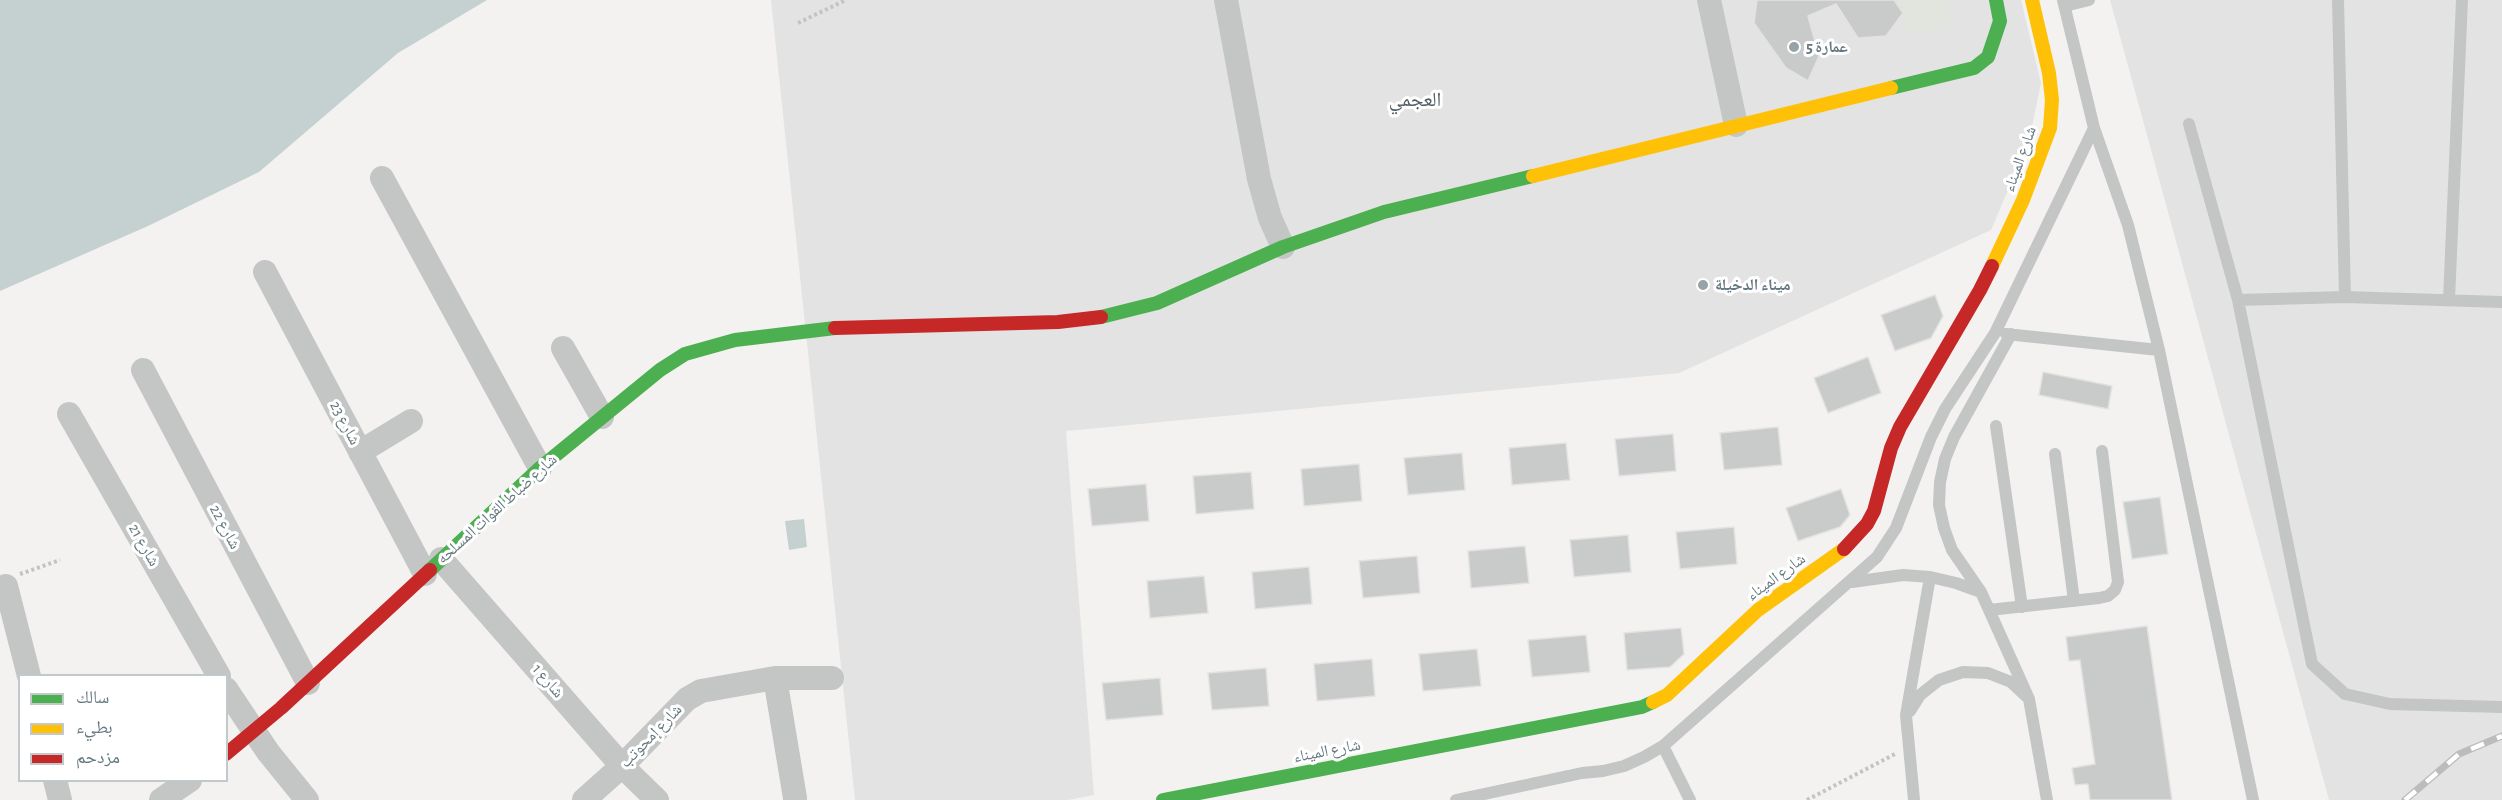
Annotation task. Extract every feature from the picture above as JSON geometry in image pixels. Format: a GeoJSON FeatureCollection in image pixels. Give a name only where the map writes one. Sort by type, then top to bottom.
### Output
{"type":"FeatureCollection","features":[{"type":"Feature","properties":{"kind":"street"},"geometry":{"type":"LineString","coordinates":[[1226,0],[1259,179],[1270,218],[1283,247]]}},
{"type":"Feature","properties":{"kind":"street"},"geometry":{"type":"LineString","coordinates":[[1709,0],[1736,125]]}},
{"type":"Feature","properties":{"kind":"street","name":"شارع ضباط القوات المسلحه"},"geometry":{"type":"LineString","coordinates":[[228,752],[254,733],[540,468],[660,370],[685,354],[735,340],[848,327],[1098,318],[1157,303],[1283,247],[1384,212],[1974,68],[1988,57],[1995,41],[2000,21],[1996,0]]}},
{"type":"Feature","properties":{"kind":"street","name":"شارع الميناء"},"geometry":{"type":"LineString","coordinates":[[1163,800],[1642,707],[1667,695],[1758,610],[1849,545],[1868,524],[1874,512],[1888,459],[1900,427],[1980,290],[2019,209],[2050,128],[2052,100],[2049,73],[2031,0]]}},
{"type":"Feature","properties":{"kind":"street"},"geometry":{"type":"LineString","coordinates":[[382,178],[540,468]]}},
{"type":"Feature","properties":{"kind":"street","name":"شارع 23"},"geometry":{"type":"LineString","coordinates":[[265,272],[360,452],[433,567]]}},
{"type":"Feature","properties":{"kind":"street"},"geometry":{"type":"LineString","coordinates":[[563,348],[602,417]]}},
{"type":"Feature","properties":{"kind":"street","name":"شارع 22"},"geometry":{"type":"LineString","coordinates":[[142,370],[308,683]]}},
{"type":"Feature","properties":{"kind":"street","name":"شارع 21"},"geometry":{"type":"LineString","coordinates":[[69,414],[218,674]]}},
{"type":"Feature","properties":{"kind":"street"},"geometry":{"type":"LineString","coordinates":[[360,452],[411,422]]}},
{"type":"Feature","properties":{"kind":"street","name":"شارع 1"},"geometry":{"type":"LineString","coordinates":[[433,567],[657,800]]}},
{"type":"Feature","properties":{"kind":"street"},"geometry":{"type":"LineString","coordinates":[[11,581],[29,674]]}},
{"type":"Feature","properties":{"kind":"street"},"geometry":{"type":"LineString","coordinates":[[775,678],[795,798]]}},
{"type":"Feature","properties":{"kind":"street","name":"شارع إمحوتب"},"geometry":{"type":"LineString","coordinates":[[584,800],[622,766],[687,699],[701,692],[717,687],[775,678],[832,678]]}},
{"type":"Feature","properties":{"kind":"street"},"geometry":{"type":"LineString","coordinates":[[228,692],[254,733],[307,800]]}},
{"type":"Feature","properties":{"kind":"street"},"geometry":{"type":"LineString","coordinates":[[56,782],[60,800]]}},
{"type":"Feature","properties":{"kind":"street"},"geometry":{"type":"LineString","coordinates":[[161,800],[187,782]]}},
{"type":"Feature","properties":{"kind":"street"},"geometry":{"type":"LineString","coordinates":[[194,800],[196,782]]}},
{"type":"Feature","properties":{"kind":"lane"},"geometry":{"type":"LineString","coordinates":[[2089,0],[2064,3],[2094,128],[2128,225],[2159,350],[2253,800]]}},
{"type":"Feature","properties":{"kind":"lane"},"geometry":{"type":"LineString","coordinates":[[2338,0],[2345,297]]}},
{"type":"Feature","properties":{"kind":"lane"},"geometry":{"type":"LineString","coordinates":[[2449,300],[2462,0]]}},
{"type":"Feature","properties":{"kind":"lane"},"geometry":{"type":"LineString","coordinates":[[2189,124],[2238,300],[2312,664],[2345,694],[2390,704],[2502,707]]}},
{"type":"Feature","properties":{"kind":"lane"},"geometry":{"type":"LineString","coordinates":[[1456,800],[1624,766],[1663,746],[1851,582],[1876,557],[1896,528],[1931,437],[1946,409],[1995,333],[2094,128]]}},
{"type":"Feature","properties":{"kind":"lane"},"geometry":{"type":"LineString","coordinates":[[2238,300],[2345,297],[2502,302]]}},
{"type":"Feature","properties":{"kind":"lane"},"geometry":{"type":"LineString","coordinates":[[1995,333],[2159,350]]}},
{"type":"Feature","properties":{"kind":"lane"},"geometry":{"type":"LineString","coordinates":[[2011,334],[1954,438],[1945,459],[1940,482],[1939,505],[1952,550],[1982,592],[2029,699],[2047,800]]}},
{"type":"Feature","properties":{"kind":"lane"},"geometry":{"type":"LineString","coordinates":[[1996,426],[2022,607]]}},
{"type":"Feature","properties":{"kind":"lane"},"geometry":{"type":"LineString","coordinates":[[1989,610],[2108,596],[2115,590],[2118,582],[2102,452]]}},
{"type":"Feature","properties":{"kind":"lane"},"geometry":{"type":"LineString","coordinates":[[2055,454],[2074,601]]}},
{"type":"Feature","properties":{"kind":"lane"},"geometry":{"type":"LineString","coordinates":[[1851,582],[1877,576],[1930,577],[1982,592]]}},
{"type":"Feature","properties":{"kind":"lane"},"geometry":{"type":"LineString","coordinates":[[1914,800],[1906,715],[1930,577]]}},
{"type":"Feature","properties":{"kind":"lane"},"geometry":{"type":"LineString","coordinates":[[1906,715],[1920,694],[1933,684],[1963,672],[1988,673],[2011,682],[2029,699]]}},
{"type":"Feature","properties":{"kind":"lane"},"geometry":{"type":"LineString","coordinates":[[1663,746],[1690,800]]}},
{"type":"Feature","properties":{"kind":"lane"},"geometry":{"type":"LineString","coordinates":[[1513,788],[1519,800]]}},
{"type":"Feature","properties":{"kind":"path"},"geometry":{"type":"LineString","coordinates":[[798,22],[846,0]]}},
{"type":"Feature","properties":{"kind":"path"},"geometry":{"type":"LineString","coordinates":[[11,581],[60,560]]}},
{"type":"Feature","properties":{"kind":"path"},"geometry":{"type":"LineString","coordinates":[[1808,800],[1909,746]]}},
{"type":"Feature","properties":{"kind":"shaded area"},"geometry":{"type":"Polygon","coordinates":[[[0,0],[487,0],[398,53],[259,172],[148,226],[0,291],[0,0]]]}},
{"type":"Feature","properties":{"kind":"shaded area"},"geometry":{"type":"Polygon","coordinates":[[[771,0],[2021,0],[2041,83],[2029,141],[1991,230],[1679,373],[1066,431],[1094,795],[1068,800],[855,800],[771,0]]]}},
{"type":"Feature","properties":{"kind":"shaded area"},"geometry":{"type":"Polygon","coordinates":[[[1900,0],[1948,0],[1954,25],[1908,35],[1900,0]]]}},
{"type":"Feature","properties":{"kind":"shaded area"},"geometry":{"type":"Polygon","coordinates":[[[2110,0],[2502,0],[2502,800],[2329,800],[2110,0]]]}},
{"type":"Feature","properties":{"kind":"shaded area"},"geometry":{"type":"Polygon","coordinates":[[[804,519],[807,547],[789,550],[785,521],[804,519]]]}},
{"type":"Feature","properties":{"kind":"building","name":"عمارة 5"},"geometry":{"type":"Polygon","coordinates":[[[1757,0],[1894,0],[1903,13],[1886,36],[1858,38],[1836,4],[1808,16],[1819,56],[1808,81],[1786,68],[1754,23],[1757,0]]]}},
{"type":"Feature","properties":{"kind":"building"},"geometry":{"type":"Polygon","coordinates":[[[1935,295],[1943,316],[1931,338],[1895,351],[1881,315],[1935,295]]]}},
{"type":"Feature","properties":{"kind":"building"},"geometry":{"type":"Polygon","coordinates":[[[1868,357],[1881,393],[1828,413],[1814,378],[1868,357]]]}},
{"type":"Feature","properties":{"kind":"building"},"geometry":{"type":"Polygon","coordinates":[[[2043,372],[2112,386],[2108,409],[2039,395],[2043,372]]]}},
{"type":"Feature","properties":{"kind":"building"},"geometry":{"type":"Polygon","coordinates":[[[1778,427],[1782,465],[1724,470],[1720,433],[1778,427]]]}},
{"type":"Feature","properties":{"kind":"building"},"geometry":{"type":"Polygon","coordinates":[[[1673,434],[1676,471],[1619,476],[1615,439],[1673,434]]]}},
{"type":"Feature","properties":{"kind":"building"},"geometry":{"type":"Polygon","coordinates":[[[1566,443],[1570,480],[1512,485],[1509,448],[1566,443]]]}},
{"type":"Feature","properties":{"kind":"building"},"geometry":{"type":"Polygon","coordinates":[[[1462,453],[1465,490],[1408,495],[1404,458],[1462,453]]]}},
{"type":"Feature","properties":{"kind":"building"},"geometry":{"type":"Polygon","coordinates":[[[1359,464],[1362,501],[1304,506],[1301,469],[1359,464]]]}},
{"type":"Feature","properties":{"kind":"building"},"geometry":{"type":"Polygon","coordinates":[[[1251,472],[1254,509],[1196,514],[1193,476],[1251,472]]]}},
{"type":"Feature","properties":{"kind":"building"},"geometry":{"type":"Polygon","coordinates":[[[1146,484],[1149,521],[1092,526],[1088,489],[1146,484]]]}},
{"type":"Feature","properties":{"kind":"building"},"geometry":{"type":"Polygon","coordinates":[[[1841,489],[1850,515],[1840,527],[1798,541],[1786,508],[1841,489]]]}},
{"type":"Feature","properties":{"kind":"building"},"geometry":{"type":"Polygon","coordinates":[[[2160,497],[2168,554],[2132,559],[2123,502],[2160,497]]]}},
{"type":"Feature","properties":{"kind":"building"},"geometry":{"type":"Polygon","coordinates":[[[1734,527],[1737,564],[1680,569],[1676,532],[1734,527]]]}},
{"type":"Feature","properties":{"kind":"building"},"geometry":{"type":"Polygon","coordinates":[[[1628,535],[1631,572],[1574,577],[1570,540],[1628,535]]]}},
{"type":"Feature","properties":{"kind":"building"},"geometry":{"type":"Polygon","coordinates":[[[1525,546],[1529,583],[1471,588],[1468,551],[1525,546]]]}},
{"type":"Feature","properties":{"kind":"building"},"geometry":{"type":"Polygon","coordinates":[[[1417,556],[1420,593],[1363,598],[1359,561],[1417,556]]]}},
{"type":"Feature","properties":{"kind":"building"},"geometry":{"type":"Polygon","coordinates":[[[1309,567],[1312,604],[1255,609],[1252,572],[1309,567]]]}},
{"type":"Feature","properties":{"kind":"building"},"geometry":{"type":"Polygon","coordinates":[[[1204,576],[1208,613],[1150,618],[1147,581],[1204,576]]]}},
{"type":"Feature","properties":{"kind":"building"},"geometry":{"type":"Polygon","coordinates":[[[2147,626],[2172,800],[2090,800],[2088,784],[2075,785],[2072,768],[2095,764],[2080,660],[2069,661],[2066,637],[2147,626]]]}},
{"type":"Feature","properties":{"kind":"building"},"geometry":{"type":"Polygon","coordinates":[[[1681,628],[1684,654],[1670,667],[1627,670],[1624,633],[1681,628]]]}},
{"type":"Feature","properties":{"kind":"building"},"geometry":{"type":"Polygon","coordinates":[[[1586,635],[1590,672],[1532,677],[1528,640],[1586,635]]]}},
{"type":"Feature","properties":{"kind":"building"},"geometry":{"type":"Polygon","coordinates":[[[1477,649],[1481,686],[1423,691],[1419,654],[1477,649]]]}},
{"type":"Feature","properties":{"kind":"building"},"geometry":{"type":"Polygon","coordinates":[[[1372,659],[1375,696],[1317,701],[1314,664],[1372,659]]]}},
{"type":"Feature","properties":{"kind":"building"},"geometry":{"type":"Polygon","coordinates":[[[1266,668],[1269,706],[1212,710],[1208,673],[1266,668]]]}},
{"type":"Feature","properties":{"kind":"building"},"geometry":{"type":"Polygon","coordinates":[[[1160,678],[1163,715],[1106,720],[1102,683],[1160,678]]]}},
{"type":"Feature","properties":{"kind":"railway"},"geometry":{"type":"LineString","coordinates":[[2405,800],[2459,754],[2502,736]]}},
{"type":"Feature","properties":{"kind":"traffic: fast"},"geometry":{"type":"LineString","coordinates":[[1891,88],[1974,68],[1988,57],[2000,21],[1996,0]]}},
{"type":"Feature","properties":{"kind":"traffic: fast"},"geometry":{"type":"LineString","coordinates":[[1101,317],[1157,303],[1283,247],[1384,212],[1533,176]]}},
{"type":"Feature","properties":{"kind":"traffic: fast"},"geometry":{"type":"LineString","coordinates":[[430,570],[540,468],[660,370],[685,354],[735,340],[835,328]]}},
{"type":"Feature","properties":{"kind":"traffic: fast"},"geometry":{"type":"LineString","coordinates":[[1163,800],[1642,707],[1653,702]]}},
{"type":"Feature","properties":{"kind":"traffic: slow"},"geometry":{"type":"LineString","coordinates":[[1992,266],[2023,200],[2050,128],[2052,100],[2049,73],[2032,0]]}},
{"type":"Feature","properties":{"kind":"traffic: slow"},"geometry":{"type":"LineString","coordinates":[[1533,176],[1891,88]]}},
{"type":"Feature","properties":{"kind":"traffic: slow"},"geometry":{"type":"LineString","coordinates":[[1653,702],[1667,695],[1758,610],[1844,549]]}},
{"type":"Feature","properties":{"kind":"traffic: jam"},"geometry":{"type":"LineString","coordinates":[[1844,549],[1867,524],[1874,511],[1891,448],[1900,427],[1992,266]]}},
{"type":"Feature","properties":{"kind":"traffic: jam"},"geometry":{"type":"LineString","coordinates":[[835,328],[1058,322],[1101,317]]}},
{"type":"Feature","properties":{"kind":"traffic: jam"},"geometry":{"type":"LineString","coordinates":[[228,752],[281,708],[430,570]]}},
{"type":"Feature","properties":{"kind":"place","name":"عمارة 5"},"geometry":{"type":"Point","coordinates":[1794,47]}},
{"type":"Feature","properties":{"kind":"place","name":"ميناء الدخيلة"},"geometry":{"type":"Point","coordinates":[1703,285]}},
{"type":"Feature","properties":{"kind":"district","name":"العجمي"},"geometry":{"type":"Point","coordinates":[1415,100]}}]}
